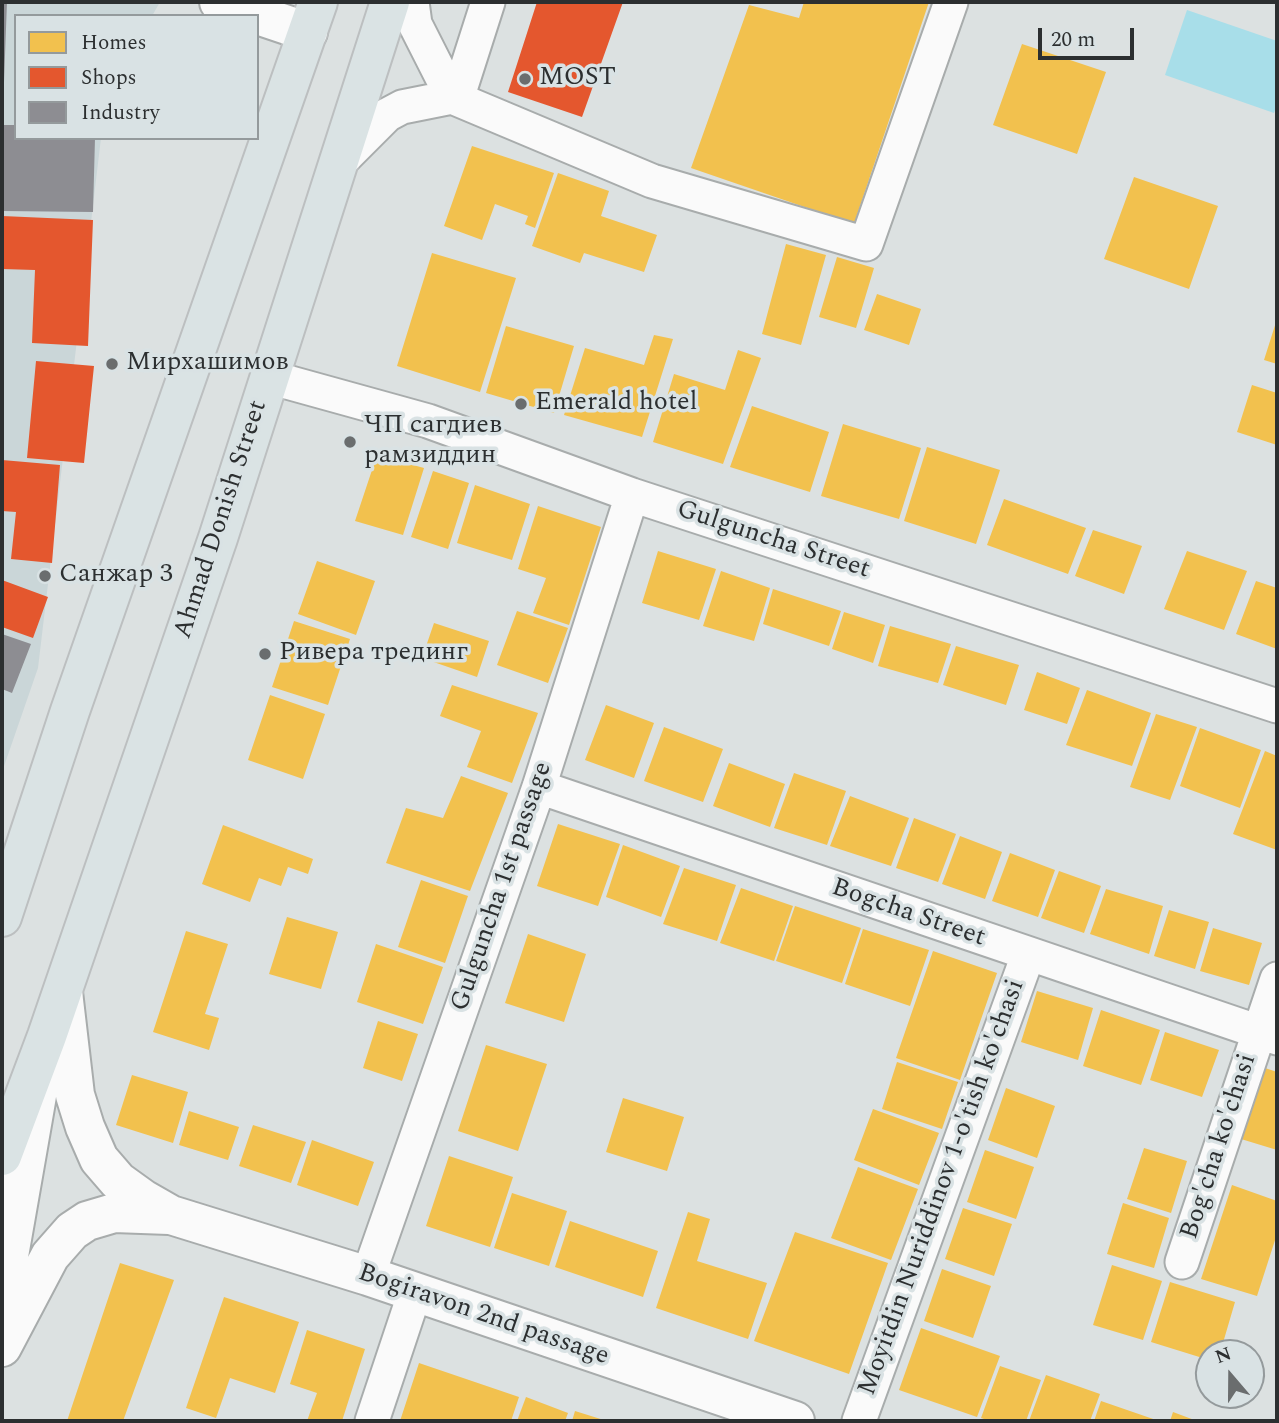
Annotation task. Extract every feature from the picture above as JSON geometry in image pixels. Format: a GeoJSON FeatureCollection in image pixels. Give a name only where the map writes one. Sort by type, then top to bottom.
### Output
{"type":"FeatureCollection","features":[{"type":"Feature","properties":{"kind":"main road","name":"Ahmad Donish Street"},"geometry":{"type":"LineString","coordinates":[[2,1156],[63,992],[218,538],[390,2]]}},
{"type":"Feature","properties":{"kind":"main road"},"geometry":{"type":"LineString","coordinates":[[2,917],[69,711],[313,17]]}},
{"type":"Feature","properties":{"kind":"main road"},"geometry":{"type":"LineString","coordinates":[[2,865],[69,711]]}},
{"type":"Feature","properties":{"kind":"street"},"geometry":{"type":"LineString","coordinates":[[219,2],[313,17]]}},
{"type":"Feature","properties":{"kind":"street"},"geometry":{"type":"LineString","coordinates":[[412,2],[415,24],[454,98]]}},
{"type":"Feature","properties":{"kind":"street"},"geometry":{"type":"LineString","coordinates":[[454,98],[488,2]]}},
{"type":"Feature","properties":{"kind":"street"},"geometry":{"type":"LineString","coordinates":[[338,164],[387,115],[402,107],[454,98],[652,181],[866,244],[951,2]]}},
{"type":"Feature","properties":{"kind":"street","name":"Gulguncha Street"},"geometry":{"type":"LineString","coordinates":[[269,377],[428,421],[632,495],[1277,706]]}},
{"type":"Feature","properties":{"kind":"street","name":"Gulguncha 1st passage"},"geometry":{"type":"LineString","coordinates":[[368,1276],[538,787],[632,495]]}},
{"type":"Feature","properties":{"kind":"street","name":"Bogcha Street"},"geometry":{"type":"LineString","coordinates":[[538,787],[1268,1035]]}},
{"type":"Feature","properties":{"kind":"street","name":"Moyitdin Nuriddinov 1-o'tish ko'chasi"},"geometry":{"type":"LineString","coordinates":[[859,1421],[1028,955]]}},
{"type":"Feature","properties":{"kind":"street","name":"Bog'cha ko'chasi"},"geometry":{"type":"LineString","coordinates":[[1182,1262],[1268,1035],[1277,979]]}},
{"type":"Feature","properties":{"kind":"street"},"geometry":{"type":"LineString","coordinates":[[63,992],[75,1095],[99,1158],[118,1181],[171,1215]]}},
{"type":"Feature","properties":{"kind":"street","name":"Ahmad Donish Street"},"geometry":{"type":"LineString","coordinates":[[2,1296],[47,1037]]}},
{"type":"Feature","properties":{"kind":"street"},"geometry":{"type":"LineString","coordinates":[[2,1348],[50,1256],[72,1231],[87,1221],[114,1213],[171,1215]]}},
{"type":"Feature","properties":{"kind":"street","name":"Bogiravon 2nd passage"},"geometry":{"type":"LineString","coordinates":[[171,1215],[368,1276],[795,1421]]}},
{"type":"Feature","properties":{"kind":"street"},"geometry":{"type":"LineString","coordinates":[[372,1421],[415,1292]]}},
{"type":"Feature","properties":{"kind":"shaded area"},"geometry":{"type":"Polygon","coordinates":[[[2,2],[160,2],[153,14],[14,14],[14,140],[101,140],[38,668],[2,772],[2,2]]]}},
{"type":"Feature","properties":{"kind":"shaded area"},"geometry":{"type":"Polygon","coordinates":[[[1187,10],[1277,41],[1277,104],[1274,113],[1165,75],[1187,10]]]}},
{"type":"Feature","properties":{"kind":"building: Homes"},"geometry":{"type":"Polygon","coordinates":[[[804,2],[929,2],[854,224],[691,168],[749,5],[799,18],[804,2]]]}},
{"type":"Feature","properties":{"kind":"building: Homes"},"geometry":{"type":"Polygon","coordinates":[[[1022,44],[1106,72],[1077,154],[993,125],[1022,44]]]}},
{"type":"Feature","properties":{"kind":"building: Homes"},"geometry":{"type":"Polygon","coordinates":[[[472,146],[554,173],[535,228],[525,224],[528,216],[495,204],[482,240],[444,226],[472,146]]]}},
{"type":"Feature","properties":{"kind":"building: Homes"},"geometry":{"type":"Polygon","coordinates":[[[558,173],[609,191],[601,216],[657,235],[644,272],[584,253],[580,263],[532,246],[558,173]]]}},
{"type":"Feature","properties":{"kind":"building: Homes"},"geometry":{"type":"Polygon","coordinates":[[[1134,177],[1218,206],[1189,289],[1104,259],[1134,177]]]}},
{"type":"Feature","properties":{"kind":"building: Homes"},"geometry":{"type":"Polygon","coordinates":[[[786,244],[826,255],[801,345],[762,334],[786,244]]]}},
{"type":"Feature","properties":{"kind":"building: Homes"},"geometry":{"type":"Polygon","coordinates":[[[432,253],[516,278],[480,392],[397,366],[432,253]]]}},
{"type":"Feature","properties":{"kind":"building: Homes"},"geometry":{"type":"Polygon","coordinates":[[[837,257],[874,268],[856,328],[819,317],[837,257]]]}},
{"type":"Feature","properties":{"kind":"building: Homes"},"geometry":{"type":"Polygon","coordinates":[[[877,294],[921,309],[909,345],[864,330],[877,294]]]}},
{"type":"Feature","properties":{"kind":"building: Homes"},"geometry":{"type":"Polygon","coordinates":[[[1277,319],[1277,364],[1264,360],[1277,319]]]}},
{"type":"Feature","properties":{"kind":"building: Homes"},"geometry":{"type":"Polygon","coordinates":[[[506,326],[574,346],[554,413],[486,393],[506,326]]]}},
{"type":"Feature","properties":{"kind":"building: Homes"},"geometry":{"type":"Polygon","coordinates":[[[654,335],[673,339],[642,437],[564,415],[585,348],[644,365],[654,335]]]}},
{"type":"Feature","properties":{"kind":"building: Homes"},"geometry":{"type":"Polygon","coordinates":[[[738,350],[761,358],[723,464],[653,442],[674,374],[725,390],[738,350]]]}},
{"type":"Feature","properties":{"kind":"building: Homes"},"geometry":{"type":"Polygon","coordinates":[[[1252,385],[1277,393],[1277,445],[1237,432],[1252,385]]]}},
{"type":"Feature","properties":{"kind":"building: Homes"},"geometry":{"type":"Polygon","coordinates":[[[752,406],[829,432],[810,492],[730,467],[752,406]]]}},
{"type":"Feature","properties":{"kind":"building: Homes"},"geometry":{"type":"Polygon","coordinates":[[[843,424],[921,448],[899,519],[821,496],[843,424]]]}},
{"type":"Feature","properties":{"kind":"building: Homes"},"geometry":{"type":"Polygon","coordinates":[[[927,447],[1000,470],[976,544],[904,521],[927,447]]]}},
{"type":"Feature","properties":{"kind":"building: Homes"},"geometry":{"type":"Polygon","coordinates":[[[377,455],[424,468],[403,535],[355,521],[377,455]]]}},
{"type":"Feature","properties":{"kind":"building: Homes"},"geometry":{"type":"Polygon","coordinates":[[[433,471],[469,483],[448,549],[411,537],[433,471]]]}},
{"type":"Feature","properties":{"kind":"building: Homes"},"geometry":{"type":"Polygon","coordinates":[[[475,485],[530,504],[512,560],[457,543],[475,485]]]}},
{"type":"Feature","properties":{"kind":"building: Homes"},"geometry":{"type":"Polygon","coordinates":[[[1004,499],[1086,528],[1068,574],[987,545],[1004,499]]]}},
{"type":"Feature","properties":{"kind":"building: Homes"},"geometry":{"type":"Polygon","coordinates":[[[538,506],[601,527],[569,625],[533,613],[546,578],[518,569],[538,506]]]}},
{"type":"Feature","properties":{"kind":"building: Homes"},"geometry":{"type":"Polygon","coordinates":[[[1093,530],[1142,546],[1124,594],[1075,576],[1093,530]]]}},
{"type":"Feature","properties":{"kind":"building: Homes"},"geometry":{"type":"Polygon","coordinates":[[[658,551],[716,569],[699,620],[642,603],[658,551]]]}},
{"type":"Feature","properties":{"kind":"building: Homes"},"geometry":{"type":"Polygon","coordinates":[[[1187,551],[1247,571],[1224,630],[1164,609],[1187,551]]]}},
{"type":"Feature","properties":{"kind":"building: Homes"},"geometry":{"type":"Polygon","coordinates":[[[317,561],[375,581],[356,635],[298,614],[317,561]]]}},
{"type":"Feature","properties":{"kind":"building: Homes"},"geometry":{"type":"Polygon","coordinates":[[[721,571],[770,588],[754,641],[703,626],[721,571]]]}},
{"type":"Feature","properties":{"kind":"building: Homes"},"geometry":{"type":"Polygon","coordinates":[[[1256,581],[1277,588],[1277,649],[1236,634],[1256,581]]]}},
{"type":"Feature","properties":{"kind":"building: Homes"},"geometry":{"type":"Polygon","coordinates":[[[773,589],[841,611],[829,646],[763,624],[773,589]]]}},
{"type":"Feature","properties":{"kind":"building: Homes"},"geometry":{"type":"Polygon","coordinates":[[[517,611],[568,628],[548,683],[497,665],[517,611]]]}},
{"type":"Feature","properties":{"kind":"building: Homes"},"geometry":{"type":"Polygon","coordinates":[[[844,612],[885,625],[873,663],[832,649],[844,612]]]}},
{"type":"Feature","properties":{"kind":"building: Homes"},"geometry":{"type":"Polygon","coordinates":[[[294,621],[350,639],[328,705],[272,687],[294,621]]]}},
{"type":"Feature","properties":{"kind":"building: Homes"},"geometry":{"type":"Polygon","coordinates":[[[434,623],[489,641],[477,677],[422,658],[434,623]]]}},
{"type":"Feature","properties":{"kind":"building: Homes"},"geometry":{"type":"Polygon","coordinates":[[[890,626],[951,644],[938,683],[878,666],[890,626]]]}},
{"type":"Feature","properties":{"kind":"building: Homes"},"geometry":{"type":"Polygon","coordinates":[[[956,646],[1019,665],[1006,705],[943,685],[956,646]]]}},
{"type":"Feature","properties":{"kind":"building: Homes"},"geometry":{"type":"Polygon","coordinates":[[[1037,672],[1080,688],[1067,724],[1024,710],[1037,672]]]}},
{"type":"Feature","properties":{"kind":"building: Homes"},"geometry":{"type":"Polygon","coordinates":[[[452,685],[538,713],[512,783],[467,767],[481,731],[440,716],[452,685]]]}},
{"type":"Feature","properties":{"kind":"building: Homes"},"geometry":{"type":"Polygon","coordinates":[[[1087,690],[1151,713],[1132,766],[1066,745],[1087,690]]]}},
{"type":"Feature","properties":{"kind":"building: Homes"},"geometry":{"type":"Polygon","coordinates":[[[270,695],[325,714],[303,779],[248,760],[270,695]]]}},
{"type":"Feature","properties":{"kind":"building: Homes"},"geometry":{"type":"Polygon","coordinates":[[[606,705],[654,723],[634,778],[585,760],[606,705]]]}},
{"type":"Feature","properties":{"kind":"building: Homes"},"geometry":{"type":"Polygon","coordinates":[[[1156,714],[1197,727],[1170,800],[1130,787],[1156,714]]]}},
{"type":"Feature","properties":{"kind":"building: Homes"},"geometry":{"type":"Polygon","coordinates":[[[664,727],[723,749],[703,802],[644,781],[664,727]]]}},
{"type":"Feature","properties":{"kind":"building: Homes"},"geometry":{"type":"Polygon","coordinates":[[[1200,728],[1261,750],[1240,808],[1180,786],[1200,728]]]}},
{"type":"Feature","properties":{"kind":"building: Homes"},"geometry":{"type":"Polygon","coordinates":[[[1265,751],[1277,756],[1277,850],[1233,834],[1265,751]]]}},
{"type":"Feature","properties":{"kind":"building: Homes"},"geometry":{"type":"Polygon","coordinates":[[[729,763],[785,784],[770,827],[713,806],[729,763]]]}},
{"type":"Feature","properties":{"kind":"building: Homes"},"geometry":{"type":"Polygon","coordinates":[[[794,773],[846,791],[827,845],[774,828],[794,773]]]}},
{"type":"Feature","properties":{"kind":"building: Homes"},"geometry":{"type":"Polygon","coordinates":[[[461,776],[508,793],[470,891],[386,863],[406,808],[443,818],[461,776]]]}},
{"type":"Feature","properties":{"kind":"building: Homes"},"geometry":{"type":"Polygon","coordinates":[[[850,796],[909,818],[891,866],[830,846],[850,796]]]}},
{"type":"Feature","properties":{"kind":"building: Homes"},"geometry":{"type":"Polygon","coordinates":[[[914,818],[956,834],[938,882],[896,868],[914,818]]]}},
{"type":"Feature","properties":{"kind":"building: Homes"},"geometry":{"type":"Polygon","coordinates":[[[558,824],[620,844],[598,906],[537,886],[558,824]]]}},
{"type":"Feature","properties":{"kind":"building: Homes"},"geometry":{"type":"Polygon","coordinates":[[[223,825],[313,859],[308,874],[288,867],[281,886],[259,878],[250,902],[202,884],[223,825]]]}},
{"type":"Feature","properties":{"kind":"building: Homes"},"geometry":{"type":"Polygon","coordinates":[[[960,836],[1002,852],[985,899],[942,884],[960,836]]]}},
{"type":"Feature","properties":{"kind":"building: Homes"},"geometry":{"type":"Polygon","coordinates":[[[623,845],[680,866],[661,917],[606,897],[623,845]]]}},
{"type":"Feature","properties":{"kind":"building: Homes"},"geometry":{"type":"Polygon","coordinates":[[[1010,853],[1055,870],[1038,917],[992,901],[1010,853]]]}},
{"type":"Feature","properties":{"kind":"building: Homes"},"geometry":{"type":"Polygon","coordinates":[[[684,868],[736,885],[717,941],[663,924],[684,868]]]}},
{"type":"Feature","properties":{"kind":"building: Homes"},"geometry":{"type":"Polygon","coordinates":[[[1059,871],[1101,886],[1084,933],[1041,918],[1059,871]]]}},
{"type":"Feature","properties":{"kind":"building: Homes"},"geometry":{"type":"Polygon","coordinates":[[[421,880],[468,896],[445,963],[398,947],[421,880]]]}},
{"type":"Feature","properties":{"kind":"building: Homes"},"geometry":{"type":"Polygon","coordinates":[[[741,888],[793,906],[774,961],[720,943],[741,888]]]}},
{"type":"Feature","properties":{"kind":"building: Homes"},"geometry":{"type":"Polygon","coordinates":[[[1106,889],[1163,906],[1149,954],[1090,934],[1106,889]]]}},
{"type":"Feature","properties":{"kind":"building: Homes"},"geometry":{"type":"Polygon","coordinates":[[[795,906],[861,928],[842,983],[776,961],[795,906]]]}},
{"type":"Feature","properties":{"kind":"building: Homes"},"geometry":{"type":"Polygon","coordinates":[[[1169,910],[1209,922],[1195,969],[1154,956],[1169,910]]]}},
{"type":"Feature","properties":{"kind":"building: Homes"},"geometry":{"type":"Polygon","coordinates":[[[287,917],[338,932],[321,989],[269,974],[287,917]]]}},
{"type":"Feature","properties":{"kind":"building: Homes"},"geometry":{"type":"Polygon","coordinates":[[[1213,928],[1262,943],[1249,985],[1200,971],[1213,928]]]}},
{"type":"Feature","properties":{"kind":"building: Homes"},"geometry":{"type":"Polygon","coordinates":[[[863,929],[929,950],[910,1006],[845,984],[863,929]]]}},
{"type":"Feature","properties":{"kind":"building: Homes"},"geometry":{"type":"Polygon","coordinates":[[[186,931],[228,944],[205,1014],[219,1018],[209,1050],[153,1032],[186,931]]]}},
{"type":"Feature","properties":{"kind":"building: Homes"},"geometry":{"type":"Polygon","coordinates":[[[528,934],[586,954],[564,1022],[505,1003],[528,934]]]}},
{"type":"Feature","properties":{"kind":"building: Homes"},"geometry":{"type":"Polygon","coordinates":[[[376,944],[443,967],[423,1024],[357,1002],[376,944]]]}},
{"type":"Feature","properties":{"kind":"building: Homes"},"geometry":{"type":"Polygon","coordinates":[[[933,951],[997,973],[960,1080],[896,1058],[933,951]]]}},
{"type":"Feature","properties":{"kind":"building: Homes"},"geometry":{"type":"Polygon","coordinates":[[[1037,991],[1093,1008],[1078,1060],[1021,1042],[1037,991]]]}},
{"type":"Feature","properties":{"kind":"building: Homes"},"geometry":{"type":"Polygon","coordinates":[[[1101,1010],[1160,1030],[1141,1085],[1083,1066],[1101,1010]]]}},
{"type":"Feature","properties":{"kind":"building: Homes"},"geometry":{"type":"Polygon","coordinates":[[[378,1021],[418,1034],[402,1081],[363,1068],[378,1021]]]}},
{"type":"Feature","properties":{"kind":"building: Homes"},"geometry":{"type":"Polygon","coordinates":[[[1165,1032],[1219,1050],[1202,1097],[1150,1080],[1165,1032]]]}},
{"type":"Feature","properties":{"kind":"building: Homes"},"geometry":{"type":"Polygon","coordinates":[[[486,1045],[547,1064],[518,1151],[458,1131],[486,1045]]]}},
{"type":"Feature","properties":{"kind":"building: Homes"},"geometry":{"type":"Polygon","coordinates":[[[897,1062],[958,1082],[942,1129],[882,1109],[897,1062]]]}},
{"type":"Feature","properties":{"kind":"building: Homes"},"geometry":{"type":"Polygon","coordinates":[[[1265,1068],[1277,1072],[1277,1150],[1241,1139],[1265,1068]]]}},
{"type":"Feature","properties":{"kind":"building: Homes"},"geometry":{"type":"Polygon","coordinates":[[[132,1075],[188,1092],[173,1143],[116,1125],[132,1075]]]}},
{"type":"Feature","properties":{"kind":"building: Homes"},"geometry":{"type":"Polygon","coordinates":[[[1006,1088],[1055,1106],[1037,1158],[988,1140],[1006,1088]]]}},
{"type":"Feature","properties":{"kind":"building: Homes"},"geometry":{"type":"Polygon","coordinates":[[[623,1098],[684,1117],[667,1171],[606,1152],[623,1098]]]}},
{"type":"Feature","properties":{"kind":"building: Homes"},"geometry":{"type":"Polygon","coordinates":[[[873,1109],[939,1133],[919,1185],[854,1160],[873,1109]]]}},
{"type":"Feature","properties":{"kind":"building: Homes"},"geometry":{"type":"Polygon","coordinates":[[[189,1111],[239,1127],[228,1160],[179,1145],[189,1111]]]}},
{"type":"Feature","properties":{"kind":"building: Homes"},"geometry":{"type":"Polygon","coordinates":[[[253,1125],[306,1142],[291,1183],[239,1166],[253,1125]]]}},
{"type":"Feature","properties":{"kind":"building: Homes"},"geometry":{"type":"Polygon","coordinates":[[[312,1140],[374,1162],[358,1206],[297,1185],[312,1140]]]}},
{"type":"Feature","properties":{"kind":"building: Homes"},"geometry":{"type":"Polygon","coordinates":[[[1144,1148],[1187,1161],[1171,1213],[1127,1199],[1144,1148]]]}},
{"type":"Feature","properties":{"kind":"building: Homes"},"geometry":{"type":"Polygon","coordinates":[[[985,1150],[1034,1167],[1016,1219],[967,1202],[985,1150]]]}},
{"type":"Feature","properties":{"kind":"building: Homes"},"geometry":{"type":"Polygon","coordinates":[[[449,1156],[513,1177],[490,1247],[426,1226],[449,1156]]]}},
{"type":"Feature","properties":{"kind":"building: Homes"},"geometry":{"type":"Polygon","coordinates":[[[858,1167],[918,1189],[891,1260],[831,1238],[858,1167]]]}},
{"type":"Feature","properties":{"kind":"building: Homes"},"geometry":{"type":"Polygon","coordinates":[[[1232,1185],[1277,1201],[1277,1234],[1257,1296],[1201,1279],[1232,1185]]]}},
{"type":"Feature","properties":{"kind":"building: Homes"},"geometry":{"type":"Polygon","coordinates":[[[512,1193],[567,1211],[549,1266],[494,1248],[512,1193]]]}},
{"type":"Feature","properties":{"kind":"building: Homes"},"geometry":{"type":"Polygon","coordinates":[[[1123,1203],[1169,1218],[1154,1268],[1107,1254],[1123,1203]]]}},
{"type":"Feature","properties":{"kind":"building: Homes"},"geometry":{"type":"Polygon","coordinates":[[[963,1208],[1012,1224],[994,1276],[945,1259],[963,1208]]]}},
{"type":"Feature","properties":{"kind":"building: Homes"},"geometry":{"type":"Polygon","coordinates":[[[688,1212],[710,1219],[697,1261],[767,1283],[748,1339],[656,1308],[688,1212]]]}},
{"type":"Feature","properties":{"kind":"building: Homes"},"geometry":{"type":"Polygon","coordinates":[[[570,1221],[658,1251],[643,1297],[555,1267],[570,1221]]]}},
{"type":"Feature","properties":{"kind":"building: Homes"},"geometry":{"type":"Polygon","coordinates":[[[795,1232],[888,1263],[849,1374],[754,1341],[795,1232]]]}},
{"type":"Feature","properties":{"kind":"building: Homes"},"geometry":{"type":"Polygon","coordinates":[[[120,1263],[174,1280],[123,1421],[67,1421],[120,1263]]]}},
{"type":"Feature","properties":{"kind":"building: Homes"},"geometry":{"type":"Polygon","coordinates":[[[1112,1265],[1162,1281],[1143,1340],[1093,1325],[1112,1265]]]}},
{"type":"Feature","properties":{"kind":"building: Homes"},"geometry":{"type":"Polygon","coordinates":[[[942,1269],[991,1286],[973,1338],[924,1321],[942,1269]]]}},
{"type":"Feature","properties":{"kind":"building: Homes"},"geometry":{"type":"Polygon","coordinates":[[[1170,1282],[1235,1302],[1224,1339],[1195,1339],[1195,1356],[1151,1342],[1170,1282]]]}},
{"type":"Feature","properties":{"kind":"building: Homes"},"geometry":{"type":"Polygon","coordinates":[[[224,1297],[299,1322],[275,1393],[230,1378],[216,1418],[186,1408],[224,1297]]]}},
{"type":"Feature","properties":{"kind":"building: Homes"},"geometry":{"type":"Polygon","coordinates":[[[921,1328],[1000,1356],[977,1417],[899,1390],[921,1328]]]}},
{"type":"Feature","properties":{"kind":"building: Homes"},"geometry":{"type":"Polygon","coordinates":[[[307,1330],[365,1349],[342,1421],[307,1421],[317,1393],[290,1384],[307,1330]]]}},
{"type":"Feature","properties":{"kind":"building: Homes"},"geometry":{"type":"Polygon","coordinates":[[[419,1363],[519,1397],[511,1421],[400,1421],[419,1363]]]}},
{"type":"Feature","properties":{"kind":"building: Homes"},"geometry":{"type":"Polygon","coordinates":[[[1000,1366],[1041,1380],[1026,1421],[990,1421],[981,1418],[1000,1366]]]}},
{"type":"Feature","properties":{"kind":"building: Homes"},"geometry":{"type":"Polygon","coordinates":[[[1046,1375],[1100,1394],[1090,1421],[1029,1421],[1046,1375]]]}},
{"type":"Feature","properties":{"kind":"building: Homes"},"geometry":{"type":"Polygon","coordinates":[[[526,1397],[568,1413],[565,1421],[517,1421],[526,1397]]]}},
{"type":"Feature","properties":{"kind":"building: Homes"},"geometry":{"type":"Polygon","coordinates":[[[1101,1401],[1159,1421],[1094,1421],[1101,1401]]]}},
{"type":"Feature","properties":{"kind":"building: Homes"},"geometry":{"type":"Polygon","coordinates":[[[575,1411],[607,1421],[572,1421],[575,1411]]]}},
{"type":"Feature","properties":{"kind":"building: Homes"},"geometry":{"type":"Polygon","coordinates":[[[1173,1412],[1197,1421],[1170,1421],[1173,1412]]]}},
{"type":"Feature","properties":{"kind":"building: Shops"},"geometry":{"type":"Polygon","coordinates":[[[537,2],[623,2],[582,117],[508,92],[537,2]]]}},
{"type":"Feature","properties":{"kind":"building: Shops"},"geometry":{"type":"Polygon","coordinates":[[[2,216],[93,220],[88,346],[32,343],[35,270],[2,269],[2,216]]]}},
{"type":"Feature","properties":{"kind":"building: Shops"},"geometry":{"type":"Polygon","coordinates":[[[36,361],[94,366],[84,463],[27,458],[36,361]]]}},
{"type":"Feature","properties":{"kind":"building: Shops"},"geometry":{"type":"Polygon","coordinates":[[[2,460],[60,465],[52,563],[11,559],[16,512],[2,511],[2,460]]]}},
{"type":"Feature","properties":{"kind":"building: Shops"},"geometry":{"type":"Polygon","coordinates":[[[2,580],[48,597],[33,638],[2,627],[2,580]]]}},
{"type":"Feature","properties":{"kind":"building: Industry"},"geometry":{"type":"Polygon","coordinates":[[[2,2],[7,2],[4,82],[2,82],[2,2]]]}},
{"type":"Feature","properties":{"kind":"building: Industry"},"geometry":{"type":"Polygon","coordinates":[[[2,125],[14,125],[14,140],[95,140],[93,212],[2,211],[2,125]]]}},
{"type":"Feature","properties":{"kind":"building: Industry"},"geometry":{"type":"Polygon","coordinates":[[[2,634],[31,644],[12,693],[2,689],[2,634]]]}},
{"type":"Feature","properties":{"kind":"place","name":"MOST"},"geometry":{"type":"Point","coordinates":[525,79]}},
{"type":"Feature","properties":{"kind":"place","name":"Мирхашимов"},"geometry":{"type":"Point","coordinates":[112,364]}},
{"type":"Feature","properties":{"kind":"place","name":"Emerald hotel"},"geometry":{"type":"Point","coordinates":[521,404]}},
{"type":"Feature","properties":{"kind":"place","name":"ЧП сагдиев рамзиддин"},"geometry":{"type":"Point","coordinates":[350,442]}},
{"type":"Feature","properties":{"kind":"place","name":"Санжар 3"},"geometry":{"type":"Point","coordinates":[45,576]}},
{"type":"Feature","properties":{"kind":"place","name":"Ривера трединг"},"geometry":{"type":"Point","coordinates":[265,654]}}]}
